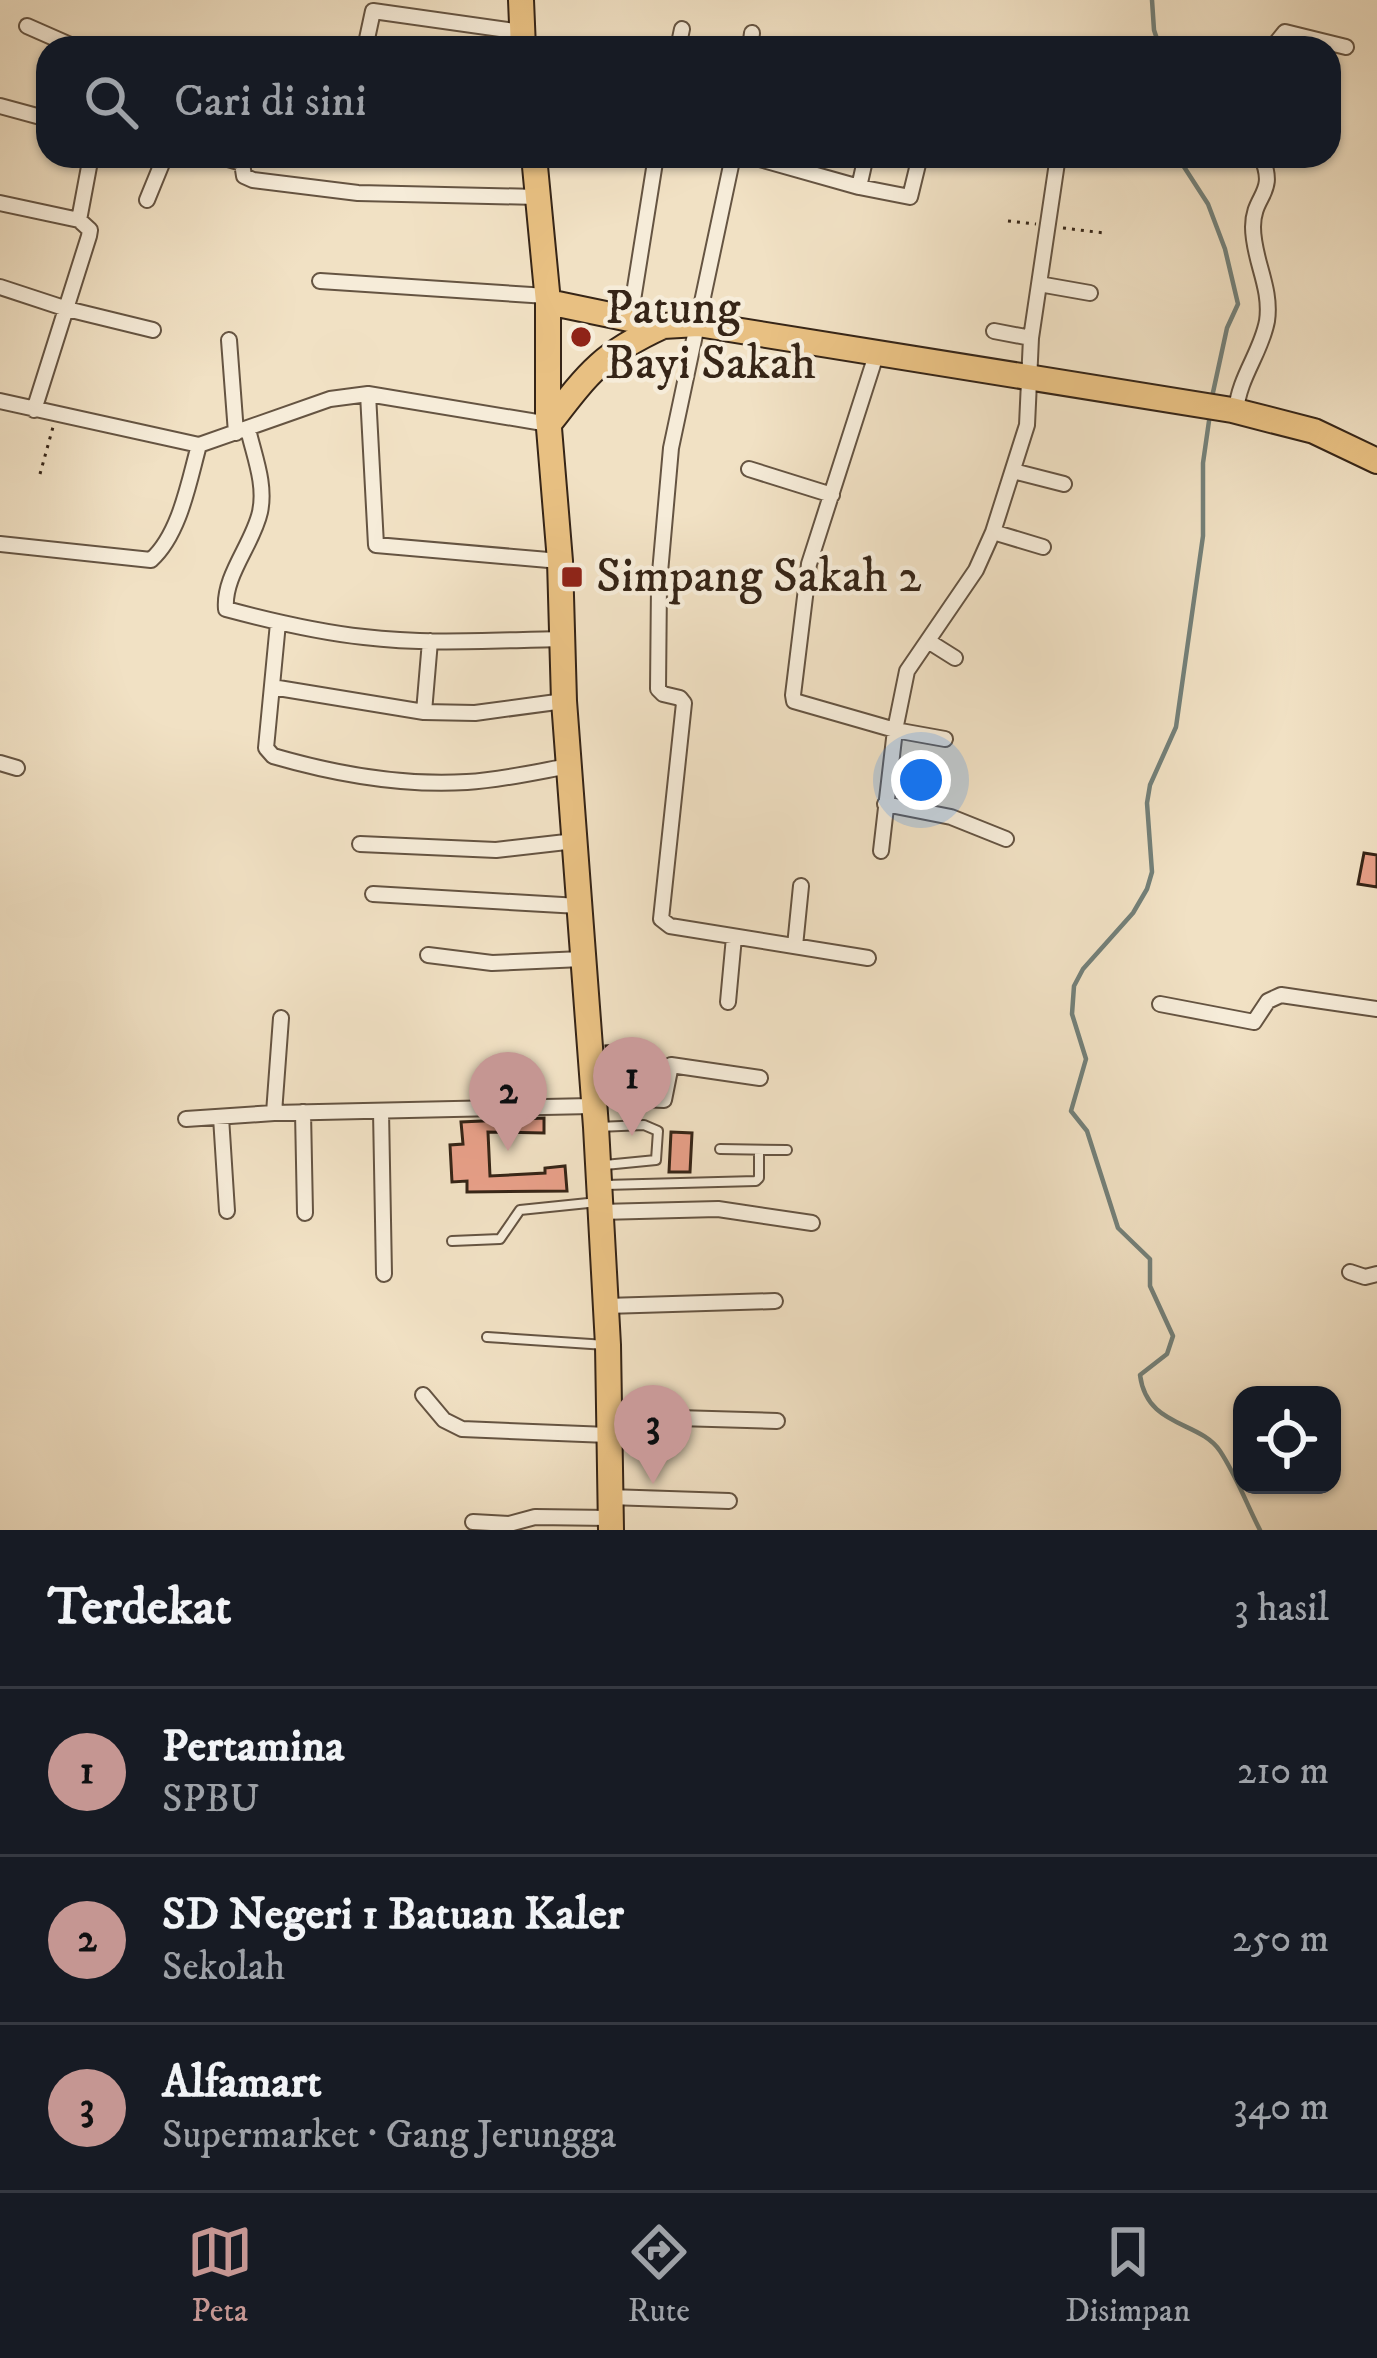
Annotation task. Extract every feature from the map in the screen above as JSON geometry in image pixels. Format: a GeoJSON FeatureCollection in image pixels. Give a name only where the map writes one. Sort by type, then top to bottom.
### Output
{"type":"FeatureCollection","features":[{"type":"Feature","properties":{"kind":"highway"},"geometry":{"type":"LineString","coordinates":[[521,0],[523,36]]}},
{"type":"Feature","properties":{"kind":"highway"},"geometry":{"type":"LineString","coordinates":[[535,168],[547,299],[563,701],[606,1306],[610,1515]]}},
{"type":"Feature","properties":{"kind":"highway"},"geometry":{"type":"LineString","coordinates":[[547,299],[663,326],[698,324],[1234,410],[1314,430],[1377,461]]}},
{"type":"Feature","properties":{"kind":"highway"},"geometry":{"type":"LineString","coordinates":[[549,424],[588,374],[617,347],[663,326]]}},
{"type":"Feature","properties":{"kind":"street"},"geometry":{"type":"LineString","coordinates":[[366,36],[374,10],[503,36]]}},
{"type":"Feature","properties":{"kind":"street"},"geometry":{"type":"LineString","coordinates":[[27,26],[50,36]]}},
{"type":"Feature","properties":{"kind":"street"},"geometry":{"type":"LineString","coordinates":[[680,36],[682,28]]}},
{"type":"Feature","properties":{"kind":"street"},"geometry":{"type":"LineString","coordinates":[[1341,46],[1346,47]]}},
{"type":"Feature","properties":{"kind":"street"},"geometry":{"type":"LineString","coordinates":[[0,106],[36,116]]}},
{"type":"Feature","properties":{"kind":"street"},"geometry":{"type":"LineString","coordinates":[[79,220],[89,168]]}},
{"type":"Feature","properties":{"kind":"street"},"geometry":{"type":"LineString","coordinates":[[147,200],[160,168]]}},
{"type":"Feature","properties":{"kind":"street"},"geometry":{"type":"LineString","coordinates":[[243,168],[244,176],[253,181],[358,193],[538,197]]}},
{"type":"Feature","properties":{"kind":"street"},"geometry":{"type":"LineString","coordinates":[[630,319],[654,168]]}},
{"type":"Feature","properties":{"kind":"street"},"geometry":{"type":"LineString","coordinates":[[730,168],[671,448],[658,584],[658,689],[684,703],[662,919],[664,924],[868,958]]}},
{"type":"Feature","properties":{"kind":"street"},"geometry":{"type":"LineString","coordinates":[[807,168],[859,187],[910,197],[917,168]]}},
{"type":"Feature","properties":{"kind":"street"},"geometry":{"type":"LineString","coordinates":[[859,187],[863,168]]}},
{"type":"Feature","properties":{"kind":"street"},"geometry":{"type":"LineString","coordinates":[[881,851],[907,671],[976,569],[993,532],[1027,425],[1031,338],[1056,168]]}},
{"type":"Feature","properties":{"kind":"street"},"geometry":{"type":"LineString","coordinates":[[1234,410],[1240,382],[1268,315],[1253,226],[1269,185],[1264,168]]}},
{"type":"Feature","properties":{"kind":"street"},"geometry":{"type":"LineString","coordinates":[[0,203],[79,220],[90,230],[34,410]]}},
{"type":"Feature","properties":{"kind":"street"},"geometry":{"type":"LineString","coordinates":[[320,281],[547,299]]}},
{"type":"Feature","properties":{"kind":"street"},"geometry":{"type":"LineString","coordinates":[[1040,284],[1090,292]]}},
{"type":"Feature","properties":{"kind":"street"},"geometry":{"type":"LineString","coordinates":[[0,287],[153,330]]}},
{"type":"Feature","properties":{"kind":"street"},"geometry":{"type":"LineString","coordinates":[[994,331],[1031,338]]}},
{"type":"Feature","properties":{"kind":"street"},"geometry":{"type":"LineString","coordinates":[[0,544],[151,560],[163,546],[184,495],[223,437],[229,340]]}},
{"type":"Feature","properties":{"kind":"street"},"geometry":{"type":"LineString","coordinates":[[877,352],[809,564],[793,698],[895,730],[945,739]]}},
{"type":"Feature","properties":{"kind":"street"},"geometry":{"type":"LineString","coordinates":[[0,401],[56,414],[223,437],[330,399],[368,394],[549,424]]}},
{"type":"Feature","properties":{"kind":"street"},"geometry":{"type":"LineString","coordinates":[[368,394],[376,545],[560,561]]}},
{"type":"Feature","properties":{"kind":"street"},"geometry":{"type":"LineString","coordinates":[[223,437],[263,491],[258,520],[229,586],[226,609],[366,638],[562,639]]}},
{"type":"Feature","properties":{"kind":"street"},"geometry":{"type":"LineString","coordinates":[[749,470],[832,495]]}},
{"type":"Feature","properties":{"kind":"street"},"geometry":{"type":"LineString","coordinates":[[1013,471],[1064,484]]}},
{"type":"Feature","properties":{"kind":"street"},"geometry":{"type":"LineString","coordinates":[[993,532],[1043,547]]}},
{"type":"Feature","properties":{"kind":"street"},"geometry":{"type":"LineString","coordinates":[[278,623],[266,748],[279,758],[367,777],[434,783],[474,782],[569,766]]}},
{"type":"Feature","properties":{"kind":"street"},"geometry":{"type":"LineString","coordinates":[[424,712],[430,641]]}},
{"type":"Feature","properties":{"kind":"street"},"geometry":{"type":"LineString","coordinates":[[928,641],[955,658]]}},
{"type":"Feature","properties":{"kind":"street"},"geometry":{"type":"LineString","coordinates":[[272,687],[424,712],[475,713],[563,701]]}},
{"type":"Feature","properties":{"kind":"street"},"geometry":{"type":"LineString","coordinates":[[0,763],[16,768]]}},
{"type":"Feature","properties":{"kind":"street"},"geometry":{"type":"LineString","coordinates":[[885,804],[951,817],[1006,838]]}},
{"type":"Feature","properties":{"kind":"street"},"geometry":{"type":"LineString","coordinates":[[360,844],[496,850],[575,841]]}},
{"type":"Feature","properties":{"kind":"street"},"geometry":{"type":"LineString","coordinates":[[794,946],[801,886]]}},
{"type":"Feature","properties":{"kind":"street"},"geometry":{"type":"LineString","coordinates":[[373,894],[579,906]]}},
{"type":"Feature","properties":{"kind":"street"},"geometry":{"type":"LineString","coordinates":[[728,1002],[734,937]]}},
{"type":"Feature","properties":{"kind":"street"},"geometry":{"type":"LineString","coordinates":[[428,955],[492,962],[582,959]]}},
{"type":"Feature","properties":{"kind":"street"},"geometry":{"type":"LineString","coordinates":[[1160,1004],[1254,1022],[1268,1001],[1281,995],[1377,1010]]}},
{"type":"Feature","properties":{"kind":"street"},"geometry":{"type":"LineString","coordinates":[[274,1113],[281,1018]]}},
{"type":"Feature","properties":{"kind":"street"},"geometry":{"type":"LineString","coordinates":[[186,1119],[303,1112],[593,1110],[664,1100],[671,1065],[760,1078]]}},
{"type":"Feature","properties":{"kind":"street"},"geometry":{"type":"LineString","coordinates":[[381,1111],[384,1274]]}},
{"type":"Feature","properties":{"kind":"street"},"geometry":{"type":"LineString","coordinates":[[303,1112],[304,1213]]}},
{"type":"Feature","properties":{"kind":"street"},"geometry":{"type":"LineString","coordinates":[[221,1117],[227,1211]]}},
{"type":"Feature","properties":{"kind":"street"},"geometry":{"type":"LineString","coordinates":[[599,1191],[812,1223]]}},
{"type":"Feature","properties":{"kind":"street"},"geometry":{"type":"LineString","coordinates":[[1350,1272],[1365,1277],[1377,1274]]}},
{"type":"Feature","properties":{"kind":"street"},"geometry":{"type":"LineString","coordinates":[[606,1306],[775,1301]]}},
{"type":"Feature","properties":{"kind":"street"},"geometry":{"type":"LineString","coordinates":[[423,1395],[444,1420],[462,1429],[777,1421]]}},
{"type":"Feature","properties":{"kind":"street"},"geometry":{"type":"LineString","coordinates":[[473,1522],[509,1524],[535,1517],[610,1515],[728,1501]]}},
{"type":"Feature","properties":{"kind":"lane"},"geometry":{"type":"LineString","coordinates":[[593,1110],[658,1131],[656,1160],[599,1191]]}},
{"type":"Feature","properties":{"kind":"lane"},"geometry":{"type":"LineString","coordinates":[[720,1149],[787,1150]]}},
{"type":"Feature","properties":{"kind":"lane"},"geometry":{"type":"LineString","coordinates":[[452,1241],[500,1239],[520,1210],[599,1191],[756,1181],[759,1150]]}},
{"type":"Feature","properties":{"kind":"lane"},"geometry":{"type":"LineString","coordinates":[[487,1337],[608,1345]]}},
{"type":"Feature","properties":{"kind":"path"},"geometry":{"type":"LineString","coordinates":[[40,474],[56,414]]}},
{"type":"Feature","properties":{"kind":"building"},"geometry":{"type":"Polygon","coordinates":[[[1364,853],[1377,855],[1377,887],[1358,884],[1364,853]]]}},
{"type":"Feature","properties":{"kind":"building"},"geometry":{"type":"Polygon","coordinates":[[[623,1045],[626,1087],[610,1086],[606,1046],[623,1045]]]}},
{"type":"Feature","properties":{"kind":"building"},"geometry":{"type":"Polygon","coordinates":[[[544,1118],[544,1133],[488,1132],[490,1176],[545,1173],[545,1168],[565,1166],[567,1191],[467,1192],[467,1181],[452,1182],[450,1145],[463,1144],[461,1122],[544,1118]]]}},
{"type":"Feature","properties":{"kind":"building"},"geometry":{"type":"Polygon","coordinates":[[[671,1132],[692,1133],[690,1172],[669,1172],[671,1132]]]}},
{"type":"Feature","properties":{"kind":"waterway"},"geometry":{"type":"LineString","coordinates":[[1152,0],[1156,36]]}},
{"type":"Feature","properties":{"kind":"waterway"},"geometry":{"type":"LineString","coordinates":[[1185,168],[1208,204],[1238,304],[1227,328],[1212,397]]}},
{"type":"Feature","properties":{"kind":"waterway"},"geometry":{"type":"LineString","coordinates":[[1210,414],[1203,463],[1203,536],[1176,727],[1150,785],[1147,803],[1152,872],[1133,913],[1083,969],[1074,986],[1072,1014],[1086,1059],[1071,1111],[1087,1131],[1118,1228],[1150,1259],[1150,1286],[1173,1336],[1167,1354],[1140,1375],[1145,1392],[1163,1414],[1220,1451],[1260,1530]]}},
{"type":"Feature","properties":{"kind":"place","name":"Patung Bayi Sakah"},"geometry":{"type":"Point","coordinates":[581,337]}},
{"type":"Feature","properties":{"kind":"place","name":"Simpang Sakah 2"},"geometry":{"type":"Point","coordinates":[572,577]}},
{"type":"Feature","properties":{"kind":"place","name":"Pertamina"},"geometry":{"type":"Point","coordinates":[632,1136]}},
{"type":"Feature","properties":{"kind":"place","name":"SD Negeri 1 Batuan Kaler"},"geometry":{"type":"Point","coordinates":[508,1151]}},
{"type":"Feature","properties":{"kind":"place","name":"Alfamart"},"geometry":{"type":"Point","coordinates":[653,1484]}}]}
